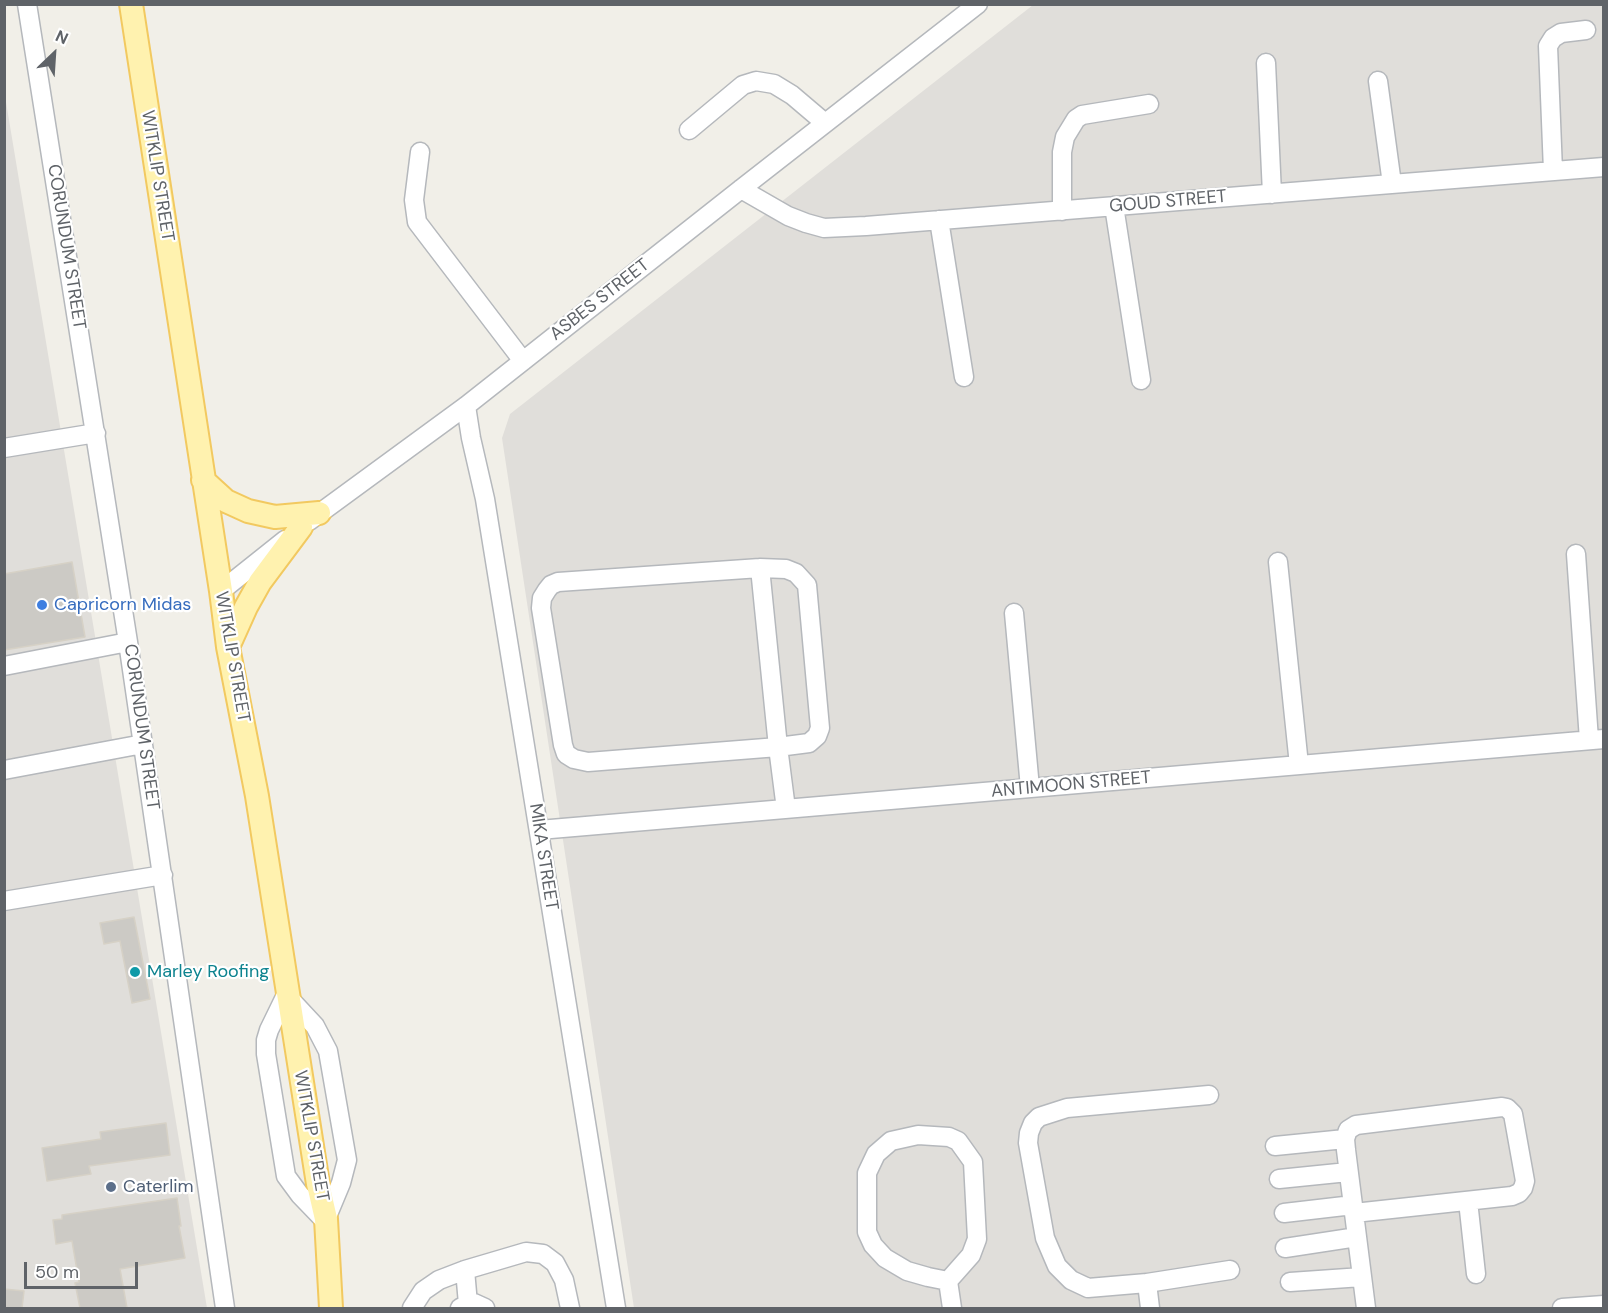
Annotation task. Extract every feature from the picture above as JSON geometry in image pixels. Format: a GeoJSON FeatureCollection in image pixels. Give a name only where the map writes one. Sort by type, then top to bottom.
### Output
{"type":"FeatureCollection","features":[{"type":"Feature","properties":{"kind":"main road","name":"WITKLIP STREET"},"geometry":{"type":"LineString","coordinates":[[131,4],[228,647],[258,796],[318,1184],[326,1221],[331,1308]]}},
{"type":"Feature","properties":{"kind":"main road"},"geometry":{"type":"LineString","coordinates":[[203,480],[226,501],[248,511],[275,517],[310,520]]}},
{"type":"Feature","properties":{"kind":"main road"},"geometry":{"type":"LineString","coordinates":[[228,647],[260,582],[310,520]]}},
{"type":"Feature","properties":{"kind":"street","name":"CORUNDUM STREET"},"geometry":{"type":"LineString","coordinates":[[27,4],[128,642],[225,1308]]}},
{"type":"Feature","properties":{"kind":"street","name":"ASBES STREET"},"geometry":{"type":"LineString","coordinates":[[221,591],[310,520],[466,406],[978,4]]}},
{"type":"Feature","properties":{"kind":"street"},"geometry":{"type":"LineString","coordinates":[[1553,171],[1548,46],[1553,38],[1561,33],[1586,30]]}},
{"type":"Feature","properties":{"kind":"street"},"geometry":{"type":"LineString","coordinates":[[1266,63],[1272,194]]}},
{"type":"Feature","properties":{"kind":"street"},"geometry":{"type":"LineString","coordinates":[[689,130],[743,85],[756,81],[774,84],[792,95],[825,123]]}},
{"type":"Feature","properties":{"kind":"street"},"geometry":{"type":"LineString","coordinates":[[1378,81],[1392,184]]}},
{"type":"Feature","properties":{"kind":"street"},"geometry":{"type":"LineString","coordinates":[[1062,211],[1062,152],[1065,137],[1072,125],[1082,115],[1149,104]]}},
{"type":"Feature","properties":{"kind":"street"},"geometry":{"type":"LineString","coordinates":[[420,153],[414,200],[417,222],[523,361]]}},
{"type":"Feature","properties":{"kind":"street","name":"GOUD STREET"},"geometry":{"type":"LineString","coordinates":[[741,189],[788,216],[825,228],[1604,167]]}},
{"type":"Feature","properties":{"kind":"street"},"geometry":{"type":"LineString","coordinates":[[1114,206],[1141,381]]}},
{"type":"Feature","properties":{"kind":"street"},"geometry":{"type":"LineString","coordinates":[[939,220],[964,377]]}},
{"type":"Feature","properties":{"kind":"street","name":"MIKA STREET"},"geometry":{"type":"LineString","coordinates":[[466,406],[485,499],[616,1308]]}},
{"type":"Feature","properties":{"kind":"street"},"geometry":{"type":"LineString","coordinates":[[4,448],[96,433]]}},
{"type":"Feature","properties":{"kind":"street"},"geometry":{"type":"LineString","coordinates":[[1575,554],[1596,740]]}},
{"type":"Feature","properties":{"kind":"street"},"geometry":{"type":"LineString","coordinates":[[1278,562],[1299,765]]}},
{"type":"Feature","properties":{"kind":"street"},"geometry":{"type":"LineString","coordinates":[[760,568],[786,809]]}},
{"type":"Feature","properties":{"kind":"street"},"geometry":{"type":"LineString","coordinates":[[760,568],[786,569],[795,573],[807,585],[820,728],[817,736],[809,743],[778,747],[588,762],[574,759],[567,754],[563,746],[541,608],[542,598],[547,590],[558,582],[760,568]]}},
{"type":"Feature","properties":{"kind":"street"},"geometry":{"type":"LineString","coordinates":[[1014,613],[1030,788]]}},
{"type":"Feature","properties":{"kind":"street"},"geometry":{"type":"LineString","coordinates":[[4,666],[128,642]]}},
{"type":"Feature","properties":{"kind":"street","name":"ANTIMOON STREET"},"geometry":{"type":"LineString","coordinates":[[539,830],[1596,740]]}},
{"type":"Feature","properties":{"kind":"street"},"geometry":{"type":"LineString","coordinates":[[4,770],[143,744]]}},
{"type":"Feature","properties":{"kind":"street"},"geometry":{"type":"LineString","coordinates":[[4,901],[163,875]]}},
{"type":"Feature","properties":{"kind":"street"},"geometry":{"type":"LineString","coordinates":[[288,995],[315,1026],[328,1051],[347,1160],[341,1183],[326,1221],[300,1195],[286,1176],[266,1054],[266,1040],[288,995]]}},
{"type":"Feature","properties":{"kind":"street"},"geometry":{"type":"LineString","coordinates":[[1209,1095],[1067,1107],[1039,1117],[1029,1132],[1028,1143],[1045,1238],[1057,1266],[1071,1280],[1088,1288],[1147,1283],[1230,1270]]}},
{"type":"Feature","properties":{"kind":"street"},"geometry":{"type":"LineString","coordinates":[[1284,1213],[1353,1209],[1468,1201],[1512,1196],[1519,1193],[1525,1181],[1515,1119],[1511,1111],[1502,1107],[1356,1125],[1348,1131],[1346,1139],[1348,1172],[1353,1209],[1357,1237],[1366,1308]]}},
{"type":"Feature","properties":{"kind":"street"},"geometry":{"type":"LineString","coordinates":[[948,1281],[907,1271],[885,1258],[873,1245],[867,1232],[867,1173],[876,1154],[891,1141],[918,1135],[949,1137],[958,1141],[973,1162],[977,1239],[971,1255],[948,1281],[951,1308]]}},
{"type":"Feature","properties":{"kind":"street"},"geometry":{"type":"LineString","coordinates":[[1275,1146],[1346,1139]]}},
{"type":"Feature","properties":{"kind":"street"},"geometry":{"type":"LineString","coordinates":[[1279,1179],[1348,1172]]}},
{"type":"Feature","properties":{"kind":"street"},"geometry":{"type":"LineString","coordinates":[[1468,1201],[1476,1274]]}},
{"type":"Feature","properties":{"kind":"street"},"geometry":{"type":"LineString","coordinates":[[1285,1248],[1357,1237]]}},
{"type":"Feature","properties":{"kind":"street"},"geometry":{"type":"LineString","coordinates":[[412,1308],[423,1291],[432,1284],[465,1270],[526,1252],[543,1254],[555,1263],[564,1280],[570,1308]]}},
{"type":"Feature","properties":{"kind":"street"},"geometry":{"type":"LineString","coordinates":[[465,1270],[471,1307]]}},
{"type":"Feature","properties":{"kind":"street"},"geometry":{"type":"LineString","coordinates":[[1290,1282],[1362,1277]]}},
{"type":"Feature","properties":{"kind":"street"},"geometry":{"type":"LineString","coordinates":[[1147,1283],[1150,1308]]}},
{"type":"Feature","properties":{"kind":"street"},"geometry":{"type":"LineString","coordinates":[[1562,1308],[1604,1305]]}},
{"type":"Feature","properties":{"kind":"shaded area"},"geometry":{"type":"Polygon","coordinates":[[[1033,5],[1603,5],[1603,1308],[634,1308],[502,438],[510,414],[1033,5]]]}},
{"type":"Feature","properties":{"kind":"shaded area"},"geometry":{"type":"Polygon","coordinates":[[[5,96],[207,1308],[5,1308],[5,96]]]}},
{"type":"Feature","properties":{"kind":"building","name":"Capricorn Midas"},"geometry":{"type":"Polygon","coordinates":[[[72,562],[85,637],[4,650],[4,574],[72,562]]]}},
{"type":"Feature","properties":{"kind":"building","name":"Marley Roofing"},"geometry":{"type":"Polygon","coordinates":[[[134,917],[150,999],[132,1003],[120,941],[104,944],[100,923],[134,917]]]}},
{"type":"Feature","properties":{"kind":"building"},"geometry":{"type":"Polygon","coordinates":[[[166,1123],[170,1155],[89,1166],[91,1174],[47,1181],[42,1148],[101,1139],[100,1132],[166,1123]]]}},
{"type":"Feature","properties":{"kind":"building"},"geometry":{"type":"Polygon","coordinates":[[[177,1198],[185,1258],[120,1269],[127,1308],[80,1308],[75,1283],[79,1282],[72,1241],[56,1244],[53,1220],[62,1219],[62,1215],[177,1198]]]}},
{"type":"Feature","properties":{"kind":"building"},"geometry":{"type":"Polygon","coordinates":[[[4,1289],[24,1291],[22,1308],[4,1308],[4,1289]]]}},
{"type":"Feature","properties":{"kind":"place","name":"Capricorn Midas"},"geometry":{"type":"Point","coordinates":[42,605]}},
{"type":"Feature","properties":{"kind":"place","name":"Marley Roofing"},"geometry":{"type":"Point","coordinates":[135,972]}},
{"type":"Feature","properties":{"kind":"place","name":"Caterlim"},"geometry":{"type":"Point","coordinates":[111,1187]}}]}
